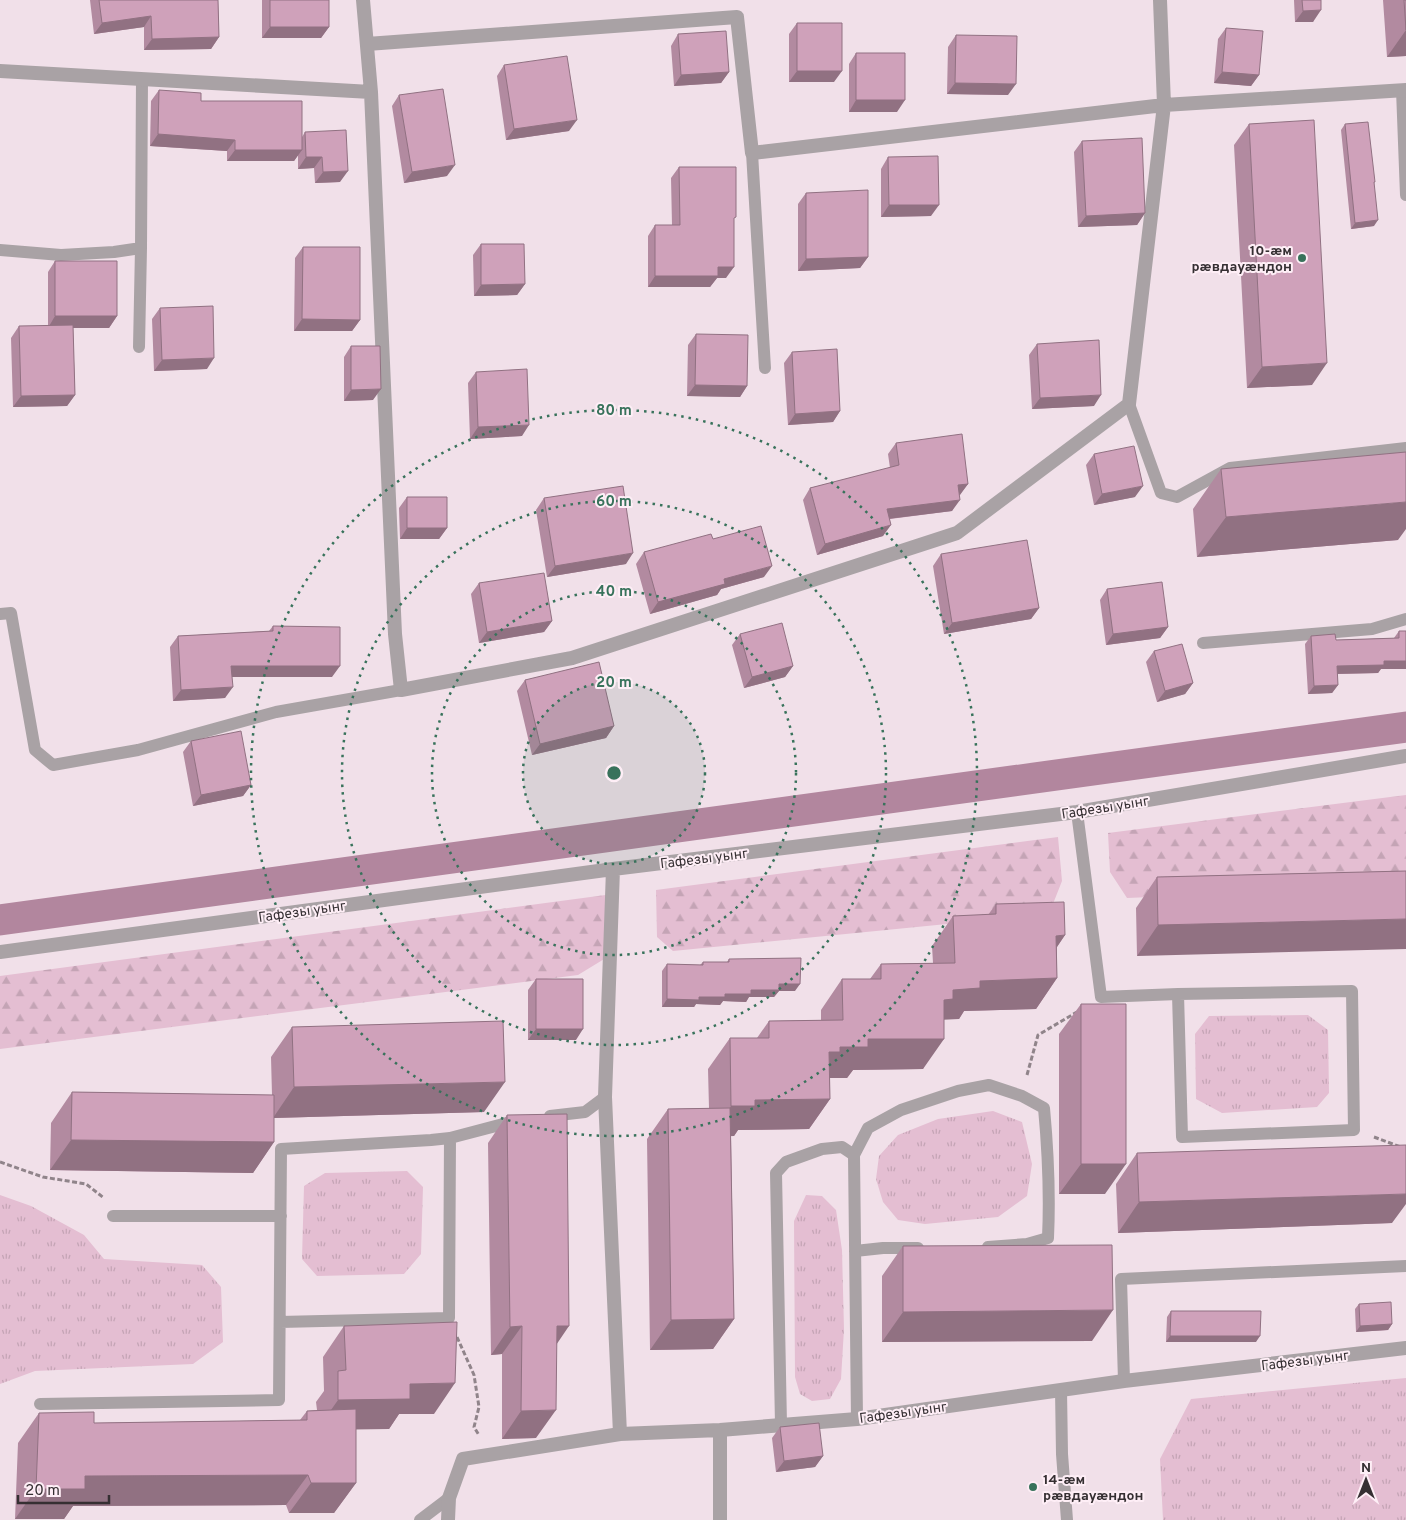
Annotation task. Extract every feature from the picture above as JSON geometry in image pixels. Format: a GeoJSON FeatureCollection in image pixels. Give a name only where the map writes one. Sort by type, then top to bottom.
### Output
{"type":"FeatureCollection","features":[{"type":"Feature","properties":{"kind":"street"},"geometry":{"type":"LineString","coordinates":[[363,0],[370,92],[394,634],[401,690],[572,658],[958,533],[1129,404],[1164,104],[1160,0]]}},
{"type":"Feature","properties":{"kind":"street"},"geometry":{"type":"LineString","coordinates":[[367,44],[737,17],[752,154],[1164,104],[1404,90]]}},
{"type":"Feature","properties":{"kind":"street"},"geometry":{"type":"LineString","coordinates":[[0,70],[370,92]]}},
{"type":"Feature","properties":{"kind":"street","name":"Гафезы уынг"},"geometry":{"type":"LineString","coordinates":[[0,952],[613,869],[1077,812],[1406,756]]}},
{"type":"Feature","properties":{"kind":"street"},"geometry":{"type":"LineString","coordinates":[[613,869],[604,1097],[620,1434]]}},
{"type":"Feature","properties":{"kind":"street","name":"Гафезы уынг"},"geometry":{"type":"LineString","coordinates":[[448,1520],[449,1498],[463,1459],[620,1434],[720,1430],[857,1419],[1124,1381],[1406,1348]]}},
{"type":"Feature","properties":{"kind":"street"},"geometry":{"type":"LineString","coordinates":[[720,1430],[720,1520]]}},
{"type":"Feature","properties":{"kind":"lane"},"geometry":{"type":"LineString","coordinates":[[140,347],[142,79]]}},
{"type":"Feature","properties":{"kind":"lane"},"geometry":{"type":"LineString","coordinates":[[1404,90],[1406,195]]}},
{"type":"Feature","properties":{"kind":"lane"},"geometry":{"type":"LineString","coordinates":[[752,154],[765,368]]}},
{"type":"Feature","properties":{"kind":"lane"},"geometry":{"type":"LineString","coordinates":[[0,250],[61,255],[114,252],[141,248]]}},
{"type":"Feature","properties":{"kind":"lane"},"geometry":{"type":"LineString","coordinates":[[1129,404],[1162,494],[1177,496],[1230,468],[1406,448]]}},
{"type":"Feature","properties":{"kind":"lane"},"geometry":{"type":"LineString","coordinates":[[0,614],[11,613],[35,750],[53,765],[138,750],[276,712],[401,690]]}},
{"type":"Feature","properties":{"kind":"lane"},"geometry":{"type":"LineString","coordinates":[[1203,643],[1372,629],[1406,620]]}},
{"type":"Feature","properties":{"kind":"lane"},"geometry":{"type":"LineString","coordinates":[[1077,812],[1101,998],[1178,994],[1352,991],[1354,1130],[1182,1137],[1178,994]]}},
{"type":"Feature","properties":{"kind":"lane"},"geometry":{"type":"LineString","coordinates":[[857,1419],[854,1155],[868,1128],[901,1110],[958,1091],[989,1085],[1022,1096],[1044,1108],[1048,1145],[1048,1238],[1027,1244],[977,1247]]}},
{"type":"Feature","properties":{"kind":"lane"},"geometry":{"type":"LineString","coordinates":[[40,1404],[279,1400],[281,1149],[450,1138],[534,1117],[585,1112],[604,1097]]}},
{"type":"Feature","properties":{"kind":"lane"},"geometry":{"type":"LineString","coordinates":[[280,1322],[448,1318],[450,1138]]}},
{"type":"Feature","properties":{"kind":"lane"},"geometry":{"type":"LineString","coordinates":[[781,1424],[776,1173],[786,1162],[822,1149],[842,1147],[854,1155]]}},
{"type":"Feature","properties":{"kind":"lane"},"geometry":{"type":"LineString","coordinates":[[113,1216],[281,1216]]}},
{"type":"Feature","properties":{"kind":"lane"},"geometry":{"type":"LineString","coordinates":[[855,1251],[883,1248],[929,1248]]}},
{"type":"Feature","properties":{"kind":"lane"},"geometry":{"type":"LineString","coordinates":[[1124,1381],[1121,1280],[1406,1266]]}},
{"type":"Feature","properties":{"kind":"lane"},"geometry":{"type":"LineString","coordinates":[[1061,1390],[1062,1454],[1067,1520]]}},
{"type":"Feature","properties":{"kind":"lane"},"geometry":{"type":"LineString","coordinates":[[420,1520],[449,1498]]}},
{"type":"Feature","properties":{"kind":"path"},"geometry":{"type":"LineString","coordinates":[[1022,1096],[1038,1035],[1101,998]]}},
{"type":"Feature","properties":{"kind":"path"},"geometry":{"type":"LineString","coordinates":[[1354,1130],[1406,1149]]}},
{"type":"Feature","properties":{"kind":"path"},"geometry":{"type":"LineString","coordinates":[[0,1162],[43,1177],[86,1184],[105,1198],[113,1216]]}},
{"type":"Feature","properties":{"kind":"path"},"geometry":{"type":"LineString","coordinates":[[448,1318],[474,1375],[478,1407],[474,1427],[492,1454]]}},
{"type":"Feature","properties":{"kind":"green space"},"geometry":{"type":"Polygon","coordinates":[[[1406,795],[1406,883],[1397,887],[1127,898],[1110,872],[1108,833],[1406,795]]]}},
{"type":"Feature","properties":{"kind":"green space"},"geometry":{"type":"Polygon","coordinates":[[[1058,837],[1062,881],[1049,914],[673,951],[657,937],[656,890],[1058,837]]]}},
{"type":"Feature","properties":{"kind":"green space"},"geometry":{"type":"Polygon","coordinates":[[[613,894],[614,953],[578,975],[0,1049],[0,976],[613,894]]]}},
{"type":"Feature","properties":{"kind":"green space"},"geometry":{"type":"Polygon","coordinates":[[[1308,1015],[1328,1030],[1329,1093],[1317,1107],[1222,1113],[1196,1099],[1195,1034],[1209,1016],[1308,1015]]]}},
{"type":"Feature","properties":{"kind":"green space"},"geometry":{"type":"Polygon","coordinates":[[[993,1111],[1022,1122],[1032,1164],[1027,1196],[998,1217],[925,1224],[898,1220],[883,1202],[876,1179],[879,1156],[898,1135],[938,1119],[993,1111]]]}},
{"type":"Feature","properties":{"kind":"green space"},"geometry":{"type":"Polygon","coordinates":[[[407,1171],[423,1187],[421,1254],[404,1274],[317,1276],[302,1259],[304,1186],[325,1173],[407,1171]]]}},
{"type":"Feature","properties":{"kind":"green space"},"geometry":{"type":"Polygon","coordinates":[[[0,1195],[31,1206],[84,1235],[104,1259],[202,1265],[221,1287],[223,1342],[193,1364],[35,1371],[0,1384],[0,1195]]]}},
{"type":"Feature","properties":{"kind":"green space"},"geometry":{"type":"Polygon","coordinates":[[[806,1195],[822,1196],[836,1210],[842,1250],[844,1329],[841,1379],[830,1399],[812,1401],[800,1394],[795,1377],[794,1221],[806,1195]]]}},
{"type":"Feature","properties":{"kind":"green space"},"geometry":{"type":"Polygon","coordinates":[[[1406,1378],[1406,1520],[1163,1520],[1160,1459],[1191,1399],[1406,1378]]]}},
{"type":"Feature","properties":{"kind":"building"},"geometry":{"type":"Polygon","coordinates":[[[99,0],[218,0],[219,37],[152,39],[151,16],[102,23],[99,0]]]}},
{"type":"Feature","properties":{"kind":"building"},"geometry":{"type":"Polygon","coordinates":[[[270,0],[329,0],[329,27],[270,27],[270,0]]]}},
{"type":"Feature","properties":{"kind":"building"},"geometry":{"type":"Polygon","coordinates":[[[1302,0],[1321,0],[1321,10],[1303,11],[1302,0]]]}},
{"type":"Feature","properties":{"kind":"building"},"geometry":{"type":"Polygon","coordinates":[[[1404,0],[1406,0],[1406,30],[1404,0]]]}},
{"type":"Feature","properties":{"kind":"building"},"geometry":{"type":"Polygon","coordinates":[[[797,23],[842,23],[842,71],[797,71],[797,23]]]}},
{"type":"Feature","properties":{"kind":"building"},"geometry":{"type":"Polygon","coordinates":[[[1226,28],[1263,31],[1259,75],[1222,72],[1226,28]]]}},
{"type":"Feature","properties":{"kind":"building"},"geometry":{"type":"Polygon","coordinates":[[[726,31],[729,72],[681,75],[678,34],[726,31]]]}},
{"type":"Feature","properties":{"kind":"building"},"geometry":{"type":"Polygon","coordinates":[[[956,35],[1017,36],[1016,84],[955,83],[956,35]]]}},
{"type":"Feature","properties":{"kind":"building"},"geometry":{"type":"Polygon","coordinates":[[[856,53],[905,53],[905,100],[856,100],[856,53]]]}},
{"type":"Feature","properties":{"kind":"building"},"geometry":{"type":"Polygon","coordinates":[[[567,56],[577,120],[514,129],[504,65],[567,56]]]}},
{"type":"Feature","properties":{"kind":"building"},"geometry":{"type":"Polygon","coordinates":[[[443,89],[455,165],[412,172],[399,95],[443,89]]]}},
{"type":"Feature","properties":{"kind":"building"},"geometry":{"type":"Polygon","coordinates":[[[159,90],[201,93],[201,101],[302,101],[302,150],[235,150],[235,140],[158,134],[159,90]]]}},
{"type":"Feature","properties":{"kind":"building"},"geometry":{"type":"Polygon","coordinates":[[[1314,120],[1327,363],[1262,367],[1249,124],[1314,120]]]}},
{"type":"Feature","properties":{"kind":"building"},"geometry":{"type":"Polygon","coordinates":[[[1368,122],[1378,220],[1355,223],[1345,124],[1368,122]]]}},
{"type":"Feature","properties":{"kind":"building"},"geometry":{"type":"Polygon","coordinates":[[[346,130],[348,171],[323,172],[322,157],[306,157],[305,132],[346,130]]]}},
{"type":"Feature","properties":{"kind":"building"},"geometry":{"type":"Polygon","coordinates":[[[1142,138],[1145,213],[1086,216],[1082,141],[1142,138]]]}},
{"type":"Feature","properties":{"kind":"building"},"geometry":{"type":"Polygon","coordinates":[[[938,156],[939,205],[889,205],[888,157],[938,156]]]}},
{"type":"Feature","properties":{"kind":"building"},"geometry":{"type":"Polygon","coordinates":[[[679,167],[736,167],[734,267],[718,267],[718,276],[655,276],[655,225],[680,225],[679,167]]]}},
{"type":"Feature","properties":{"kind":"building"},"geometry":{"type":"Polygon","coordinates":[[[868,190],[868,257],[806,259],[806,193],[868,190]]]}},
{"type":"Feature","properties":{"kind":"building"},"geometry":{"type":"Polygon","coordinates":[[[481,244],[524,244],[525,284],[481,285],[481,244]]]}},
{"type":"Feature","properties":{"kind":"building"},"geometry":{"type":"Polygon","coordinates":[[[303,247],[360,247],[360,320],[302,319],[303,247]]]}},
{"type":"Feature","properties":{"kind":"building"},"geometry":{"type":"Polygon","coordinates":[[[55,261],[117,261],[117,316],[55,316],[55,261]]]}},
{"type":"Feature","properties":{"kind":"building"},"geometry":{"type":"Polygon","coordinates":[[[213,306],[214,358],[162,360],[160,308],[213,306]]]}},
{"type":"Feature","properties":{"kind":"building"},"geometry":{"type":"Polygon","coordinates":[[[73,325],[75,395],[21,396],[19,326],[73,325]]]}},
{"type":"Feature","properties":{"kind":"building"},"geometry":{"type":"Polygon","coordinates":[[[696,334],[748,335],[747,386],[695,385],[696,334]]]}},
{"type":"Feature","properties":{"kind":"building"},"geometry":{"type":"Polygon","coordinates":[[[1099,340],[1101,395],[1040,398],[1037,344],[1099,340]]]}},
{"type":"Feature","properties":{"kind":"building"},"geometry":{"type":"Polygon","coordinates":[[[351,346],[380,346],[381,389],[351,390],[351,346]]]}},
{"type":"Feature","properties":{"kind":"building"},"geometry":{"type":"Polygon","coordinates":[[[837,349],[840,411],[795,414],[792,352],[837,349]]]}},
{"type":"Feature","properties":{"kind":"building"},"geometry":{"type":"Polygon","coordinates":[[[527,369],[529,425],[478,427],[476,372],[527,369]]]}},
{"type":"Feature","properties":{"kind":"building"},"geometry":{"type":"Polygon","coordinates":[[[962,434],[968,484],[958,485],[960,500],[887,509],[891,525],[825,544],[810,488],[899,465],[896,443],[962,434]]]}},
{"type":"Feature","properties":{"kind":"building"},"geometry":{"type":"Polygon","coordinates":[[[1134,446],[1143,486],[1102,494],[1094,454],[1134,446]]]}},
{"type":"Feature","properties":{"kind":"building"},"geometry":{"type":"Polygon","coordinates":[[[1406,452],[1406,502],[1226,517],[1221,469],[1406,452]]]}},
{"type":"Feature","properties":{"kind":"building"},"geometry":{"type":"Polygon","coordinates":[[[623,486],[633,553],[555,566],[544,498],[623,486]]]}},
{"type":"Feature","properties":{"kind":"building"},"geometry":{"type":"Polygon","coordinates":[[[407,497],[447,497],[447,528],[407,528],[407,497]]]}},
{"type":"Feature","properties":{"kind":"building"},"geometry":{"type":"Polygon","coordinates":[[[761,526],[772,566],[724,579],[725,584],[658,602],[644,552],[711,534],[713,539],[761,526]]]}},
{"type":"Feature","properties":{"kind":"building"},"geometry":{"type":"Polygon","coordinates":[[[1027,540],[1039,608],[952,623],[941,554],[1027,540]]]}},
{"type":"Feature","properties":{"kind":"building"},"geometry":{"type":"Polygon","coordinates":[[[544,573],[552,621],[487,632],[479,583],[544,573]]]}},
{"type":"Feature","properties":{"kind":"building"},"geometry":{"type":"Polygon","coordinates":[[[1162,582],[1168,627],[1113,634],[1107,589],[1162,582]]]}},
{"type":"Feature","properties":{"kind":"building"},"geometry":{"type":"Polygon","coordinates":[[[782,623],[793,666],[752,677],[740,634],[782,623]]]}},
{"type":"Feature","properties":{"kind":"building"},"geometry":{"type":"Polygon","coordinates":[[[273,626],[340,627],[340,666],[231,666],[233,687],[181,690],[178,636],[273,631],[273,626]]]}},
{"type":"Feature","properties":{"kind":"building"},"geometry":{"type":"Polygon","coordinates":[[[1399,631],[1406,631],[1406,661],[1384,661],[1384,665],[1337,666],[1338,685],[1314,686],[1311,636],[1335,634],[1336,640],[1399,638],[1399,631]]]}},
{"type":"Feature","properties":{"kind":"building"},"geometry":{"type":"Polygon","coordinates":[[[1182,644],[1193,683],[1165,691],[1154,651],[1182,644]]]}},
{"type":"Feature","properties":{"kind":"building"},"geometry":{"type":"Polygon","coordinates":[[[599,662],[614,726],[540,744],[525,680],[599,662]]]}},
{"type":"Feature","properties":{"kind":"building"},"geometry":{"type":"Polygon","coordinates":[[[241,731],[251,785],[201,795],[191,741],[241,731]]]}},
{"type":"Feature","properties":{"kind":"building"},"geometry":{"type":"Polygon","coordinates":[[[1406,871],[1406,919],[1158,925],[1157,877],[1406,871]]]}},
{"type":"Feature","properties":{"kind":"building"},"geometry":{"type":"Polygon","coordinates":[[[1064,902],[1065,935],[1056,936],[1057,978],[980,981],[980,988],[953,990],[953,999],[944,1000],[944,1039],[868,1039],[868,1047],[840,1047],[840,1052],[829,1052],[830,1099],[755,1100],[755,1106],[731,1106],[730,1038],[769,1038],[769,1021],[843,1020],[842,979],[881,979],[881,964],[955,963],[953,916],[996,914],[996,904],[1064,902]]]}},
{"type":"Feature","properties":{"kind":"building"},"geometry":{"type":"Polygon","coordinates":[[[801,958],[800,984],[779,984],[779,990],[751,990],[751,994],[699,997],[699,1000],[667,999],[667,964],[703,965],[703,962],[729,962],[729,959],[801,958]]]}},
{"type":"Feature","properties":{"kind":"building"},"geometry":{"type":"Polygon","coordinates":[[[536,979],[583,979],[583,1029],[536,1029],[536,979]]]}},
{"type":"Feature","properties":{"kind":"building"},"geometry":{"type":"Polygon","coordinates":[[[1081,1004],[1126,1004],[1126,1164],[1081,1164],[1081,1004]]]}},
{"type":"Feature","properties":{"kind":"building"},"geometry":{"type":"Polygon","coordinates":[[[503,1021],[505,1082],[294,1087],[292,1027],[503,1021]]]}},
{"type":"Feature","properties":{"kind":"building"},"geometry":{"type":"Polygon","coordinates":[[[72,1092],[274,1095],[274,1142],[71,1140],[72,1092]]]}},
{"type":"Feature","properties":{"kind":"building"},"geometry":{"type":"Polygon","coordinates":[[[730,1108],[734,1319],[671,1320],[668,1109],[730,1108]]]}},
{"type":"Feature","properties":{"kind":"building"},"geometry":{"type":"Polygon","coordinates":[[[567,1114],[569,1326],[557,1326],[556,1410],[521,1411],[522,1326],[510,1327],[507,1115],[567,1114]]]}},
{"type":"Feature","properties":{"kind":"building"},"geometry":{"type":"Polygon","coordinates":[[[1406,1145],[1406,1194],[1139,1202],[1137,1153],[1406,1145]]]}},
{"type":"Feature","properties":{"kind":"building"},"geometry":{"type":"Polygon","coordinates":[[[1112,1245],[1113,1310],[903,1312],[903,1246],[1112,1245]]]}},
{"type":"Feature","properties":{"kind":"building"},"geometry":{"type":"Polygon","coordinates":[[[1391,1302],[1392,1324],[1360,1326],[1359,1304],[1391,1302]]]}},
{"type":"Feature","properties":{"kind":"building"},"geometry":{"type":"Polygon","coordinates":[[[1171,1311],[1261,1311],[1260,1336],[1170,1336],[1171,1311]]]}},
{"type":"Feature","properties":{"kind":"building"},"geometry":{"type":"Polygon","coordinates":[[[457,1322],[455,1383],[410,1384],[410,1399],[338,1400],[338,1371],[346,1370],[344,1326],[457,1322]]]}},
{"type":"Feature","properties":{"kind":"building"},"geometry":{"type":"Polygon","coordinates":[[[356,1409],[356,1483],[311,1483],[308,1475],[85,1476],[85,1489],[36,1489],[39,1413],[94,1412],[94,1423],[307,1420],[307,1411],[356,1409]]]}},
{"type":"Feature","properties":{"kind":"building"},"geometry":{"type":"Polygon","coordinates":[[[819,1423],[823,1456],[784,1461],[780,1427],[819,1423]]]}},
{"type":"Feature","properties":{"kind":"waterway"},"geometry":{"type":"LineString","coordinates":[[0,920],[1406,727]]}},
{"type":"Feature","properties":{"kind":"place","name":"10-æм рӕвдауӕндон"},"geometry":{"type":"Point","coordinates":[1302,258]}},
{"type":"Feature","properties":{"kind":"place","name":"14-æм рӕвдауӕндон"},"geometry":{"type":"Point","coordinates":[1033,1487]}}]}
